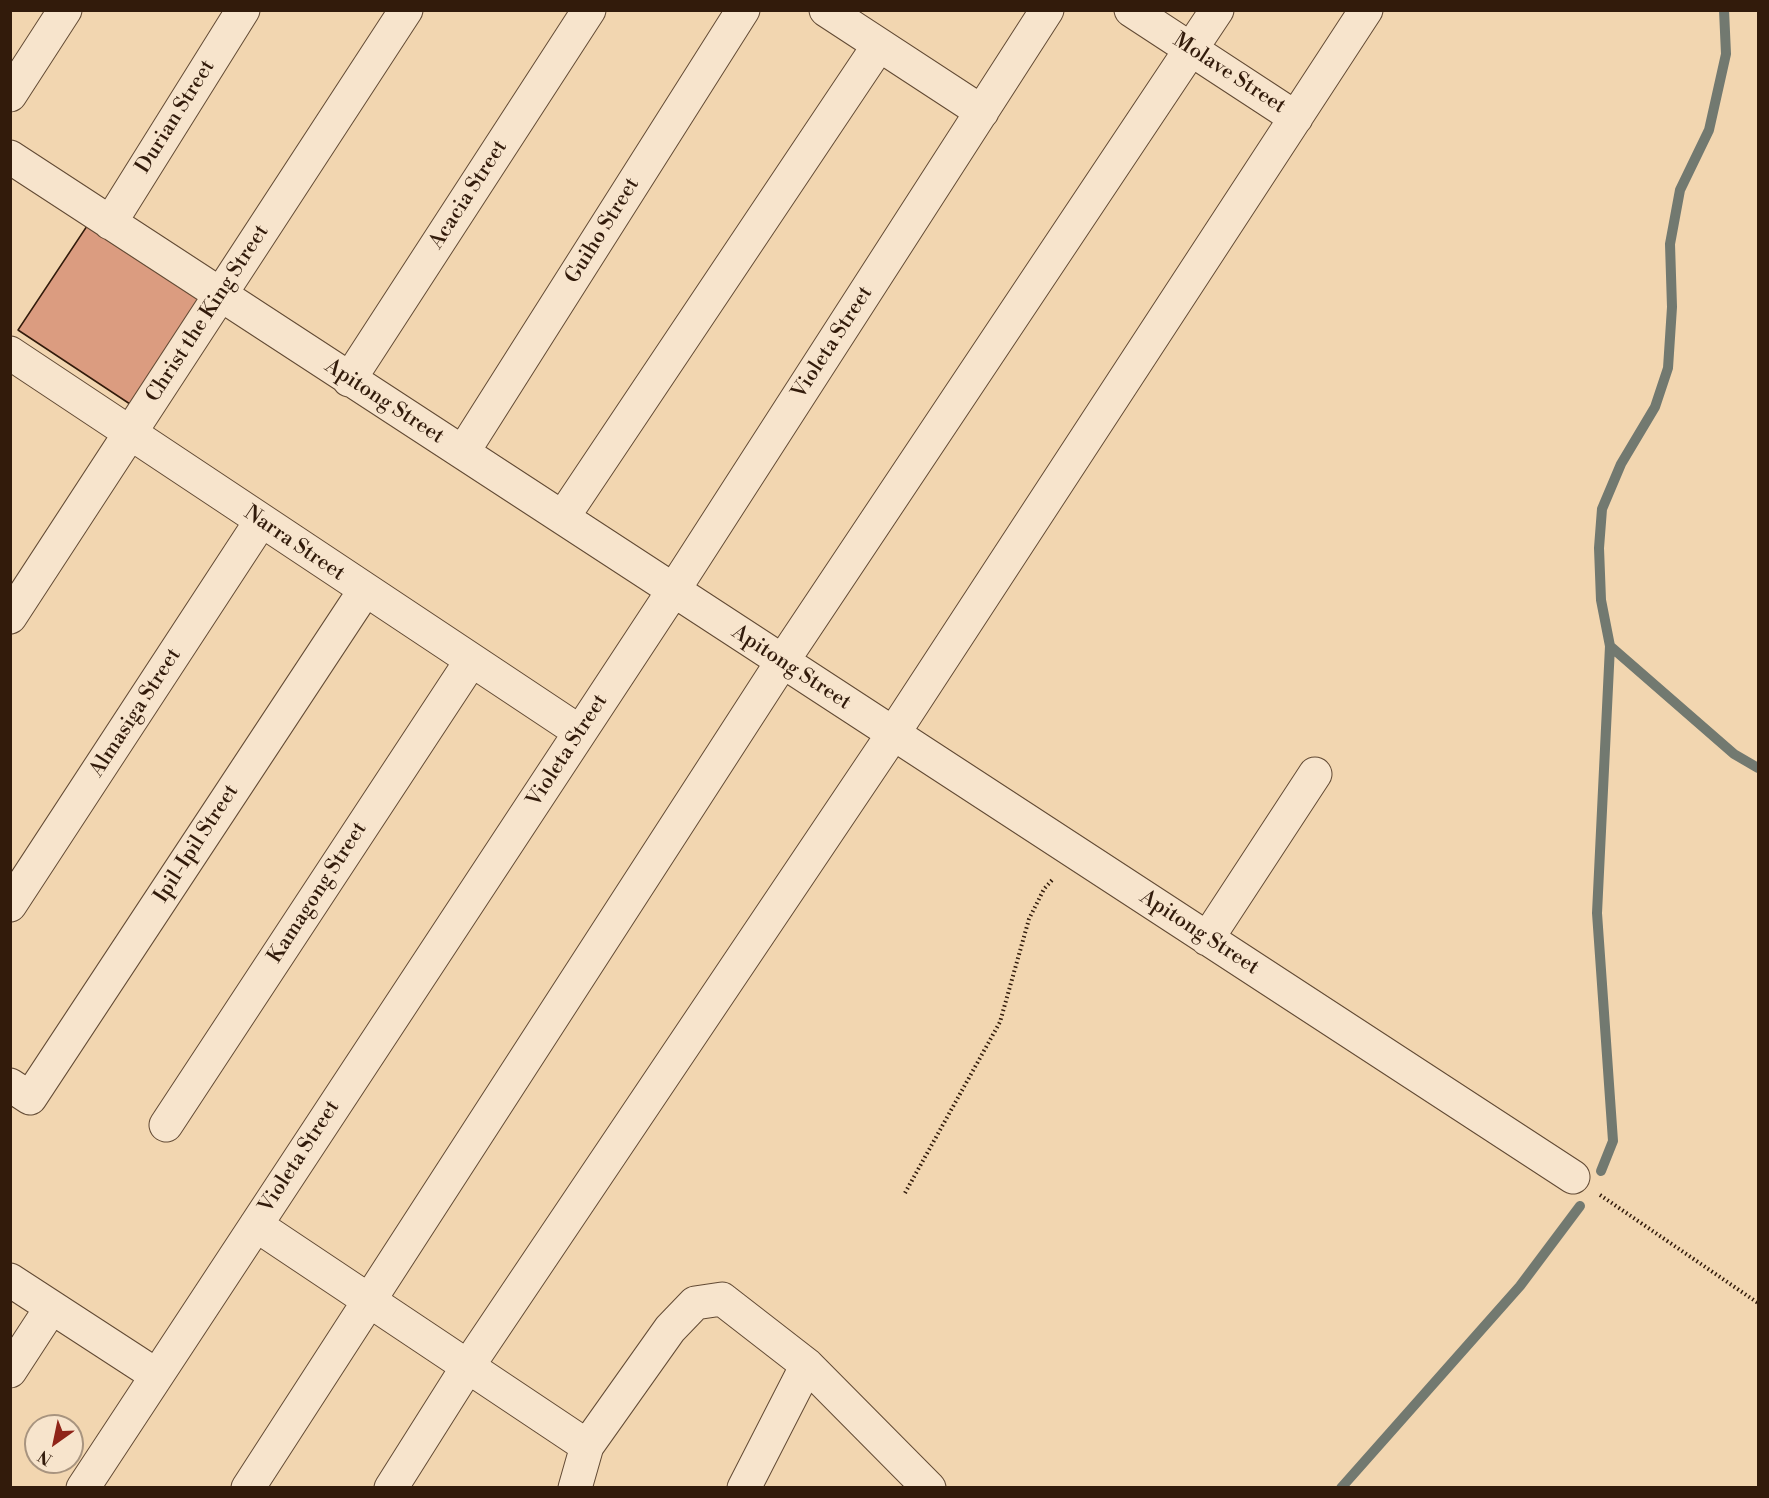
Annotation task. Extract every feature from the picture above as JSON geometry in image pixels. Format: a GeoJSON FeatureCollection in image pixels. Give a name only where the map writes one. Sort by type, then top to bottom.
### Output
{"type":"FeatureCollection","features":[{"type":"Feature","properties":{"kind":"street"},"geometry":{"type":"LineString","coordinates":[[10,95],[66,10]]}},
{"type":"Feature","properties":{"kind":"street","name":"Durian Street"},"geometry":{"type":"LineString","coordinates":[[110,223],[243,10]]}},
{"type":"Feature","properties":{"kind":"street","name":"Christ the King Street"},"geometry":{"type":"LineString","coordinates":[[10,617],[406,10]]}},
{"type":"Feature","properties":{"kind":"street","name":"Acacia Street"},"geometry":{"type":"LineString","coordinates":[[349,380],[589,10]]}},
{"type":"Feature","properties":{"kind":"street","name":"Guiho Street"},"geometry":{"type":"LineString","coordinates":[[463,452],[743,10]]}},
{"type":"Feature","properties":{"kind":"street"},"geometry":{"type":"LineString","coordinates":[[826,10],[982,112]]}},
{"type":"Feature","properties":{"kind":"street","name":"Violeta Street"},"geometry":{"type":"LineString","coordinates":[[82,1488],[673,591],[1047,10]]}},
{"type":"Feature","properties":{"kind":"street","name":"Molave Street"},"geometry":{"type":"LineString","coordinates":[[1131,10],[1296,118]]}},
{"type":"Feature","properties":{"kind":"street"},"geometry":{"type":"LineString","coordinates":[[248,1488],[782,662],[1217,10]]}},
{"type":"Feature","properties":{"kind":"street"},"geometry":{"type":"LineString","coordinates":[[392,1488],[468,1366],[893,734],[1366,10]]}},
{"type":"Feature","properties":{"kind":"street"},"geometry":{"type":"LineString","coordinates":[[563,517],[879,45]]}},
{"type":"Feature","properties":{"kind":"street","name":"Apitong Street"},"geometry":{"type":"LineString","coordinates":[[10,157],[219,296],[563,517],[1573,1177]]}},
{"type":"Feature","properties":{"kind":"street","name":"Narra Street"},"geometry":{"type":"LineString","coordinates":[[10,353],[580,732]]}},
{"type":"Feature","properties":{"kind":"street","name":"Almasiga Street"},"geometry":{"type":"LineString","coordinates":[[10,905],[261,521]]}},
{"type":"Feature","properties":{"kind":"street","name":"Ipil-Ipil Street"},"geometry":{"type":"LineString","coordinates":[[20,1091],[365,590]]}},
{"type":"Feature","properties":{"kind":"street","name":"Kamagong Street"},"geometry":{"type":"LineString","coordinates":[[166,1125],[471,661]]}},
{"type":"Feature","properties":{"kind":"street"},"geometry":{"type":"LineString","coordinates":[[1208,939],[1315,774]]}},
{"type":"Feature","properties":{"kind":"street"},"geometry":{"type":"LineString","coordinates":[[256,1225],[587,1446]]}},
{"type":"Feature","properties":{"kind":"street"},"geometry":{"type":"LineString","coordinates":[[10,1280],[156,1375]]}},
{"type":"Feature","properties":{"kind":"street"},"geometry":{"type":"LineString","coordinates":[[575,1488],[587,1446],[670,1329],[695,1302],[722,1299],[807,1365],[896,1474],[929,1488]]}},
{"type":"Feature","properties":{"kind":"street"},"geometry":{"type":"LineString","coordinates":[[10,1371],[51,1308]]}},
{"type":"Feature","properties":{"kind":"street"},"geometry":{"type":"LineString","coordinates":[[744,1488],[807,1365]]}},
{"type":"Feature","properties":{"kind":"path"},"geometry":{"type":"LineString","coordinates":[[905,1193],[1000,1022],[1029,919],[1044,889],[1075,853]]}},
{"type":"Feature","properties":{"kind":"path"},"geometry":{"type":"LineString","coordinates":[[1573,1177],[1758,1303]]}},
{"type":"Feature","properties":{"kind":"building"},"geometry":{"type":"Polygon","coordinates":[[[87,226],[202,301],[133,406],[18,330],[87,226]]]}},
{"type":"Feature","properties":{"kind":"waterway"},"geometry":{"type":"LineString","coordinates":[[1601,1171],[1613,1141],[1597,913],[1610,646],[1601,600],[1599,548],[1602,509],[1621,464],[1655,407],[1668,368],[1672,307],[1670,244],[1680,190],[1709,130],[1726,54],[1724,10]]}},
{"type":"Feature","properties":{"kind":"waterway"},"geometry":{"type":"LineString","coordinates":[[1610,646],[1734,754],[1758,768]]}},
{"type":"Feature","properties":{"kind":"waterway"},"geometry":{"type":"LineString","coordinates":[[1341,1488],[1520,1286],[1580,1206]]}}]}
